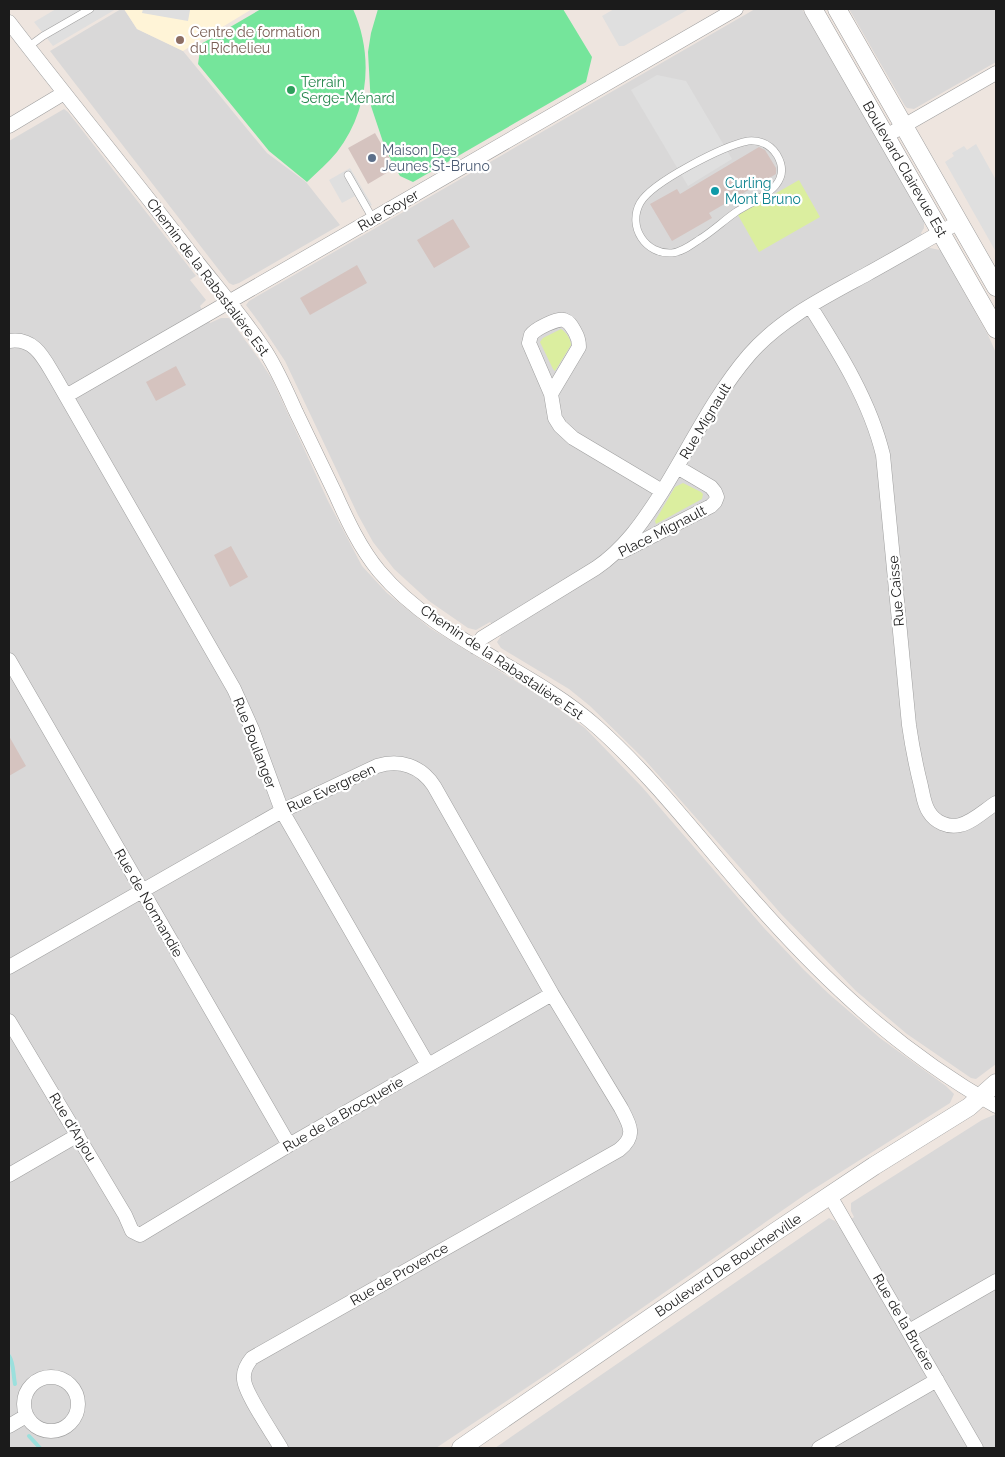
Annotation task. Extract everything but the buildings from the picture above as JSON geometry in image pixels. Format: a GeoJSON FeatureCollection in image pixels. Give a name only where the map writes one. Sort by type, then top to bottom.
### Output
{"type":"FeatureCollection","features":[{"type":"Feature","properties":{"kind":"street","name":"Rue Goyer"},"geometry":{"type":"LineString","coordinates":[[66,396],[736,9]]}},
{"type":"Feature","properties":{"kind":"street","name":"Boulevard Clairevue Est"},"geometry":{"type":"LineString","coordinates":[[814,9],[996,329]]}},
{"type":"Feature","properties":{"kind":"street","name":"Boulevard Clairevue Est"},"geometry":{"type":"LineString","coordinates":[[837,9],[996,287]]}},
{"type":"Feature","properties":{"kind":"street","name":"Chemin de la Rabastalière Est"},"geometry":{"type":"LineString","coordinates":[[9,22],[257,340],[274,367],[351,527],[371,560],[385,578],[417,606],[475,646],[552,692],[598,728],[639,770],[785,936],[831,984],[894,1037],[958,1084],[996,1106]]}},
{"type":"Feature","properties":{"kind":"street"},"geometry":{"type":"LineString","coordinates":[[886,136],[996,73]]}},
{"type":"Feature","properties":{"kind":"street"},"geometry":{"type":"LineString","coordinates":[[9,126],[64,93]]}},
{"type":"Feature","properties":{"kind":"street","name":"Rue Mignault"},"geometry":{"type":"LineString","coordinates":[[475,646],[482,638],[578,580],[612,557],[632,536],[677,467],[723,390],[749,355],[778,327],[810,306],[959,222]]}},
{"type":"Feature","properties":{"kind":"street","name":"Rue Caisse"},"geometry":{"type":"LineString","coordinates":[[810,306],[844,362],[866,406],[876,430],[883,455],[908,717],[917,770],[927,808],[939,822],[947,825],[956,825],[968,821],[996,803]]}},
{"type":"Feature","properties":{"kind":"street"},"geometry":{"type":"LineString","coordinates":[[551,394],[579,347],[579,339],[571,326],[563,320],[557,320],[536,330],[529,340],[529,346],[551,394],[555,418],[565,432],[662,491]]}},
{"type":"Feature","properties":{"kind":"street","name":"Rue Boulanger"},"geometry":{"type":"LineString","coordinates":[[9,341],[24,341],[36,348],[66,396],[234,689],[252,729],[282,811],[428,1065]]}},
{"type":"Feature","properties":{"kind":"street","name":"Place Mignault"},"geometry":{"type":"LineString","coordinates":[[612,557],[711,506],[715,502],[717,497],[714,490],[677,467]]}},
{"type":"Feature","properties":{"kind":"street","name":"Rue de Normandie"},"geometry":{"type":"LineString","coordinates":[[9,660],[289,1145]]}},
{"type":"Feature","properties":{"kind":"street","name":"Rue Evergreen"},"geometry":{"type":"LineString","coordinates":[[9,967],[282,811],[359,773],[383,764],[401,763],[418,769],[434,786],[552,994],[621,1108],[628,1122],[630,1135]]}},
{"type":"Feature","properties":{"kind":"street","name":"Rue de la Brocquerie"},"geometry":{"type":"LineString","coordinates":[[136,1234],[142,1234],[289,1145],[552,994]]}},
{"type":"Feature","properties":{"kind":"street","name":"Rue d'Anjou"},"geometry":{"type":"LineString","coordinates":[[9,1021],[125,1215],[132,1231],[136,1234]]}},
{"type":"Feature","properties":{"kind":"street","name":"Boulevard De Boucherville"},"geometry":{"type":"LineString","coordinates":[[461,1448],[830,1196],[969,1106],[996,1083]]}},
{"type":"Feature","properties":{"kind":"street"},"geometry":{"type":"LineString","coordinates":[[9,1175],[78,1135]]}},
{"type":"Feature","properties":{"kind":"street","name":"Rue de Provence"},"geometry":{"type":"LineString","coordinates":[[281,1448],[245,1386],[244,1373],[252,1358],[619,1150],[625,1145],[630,1135]]}},
{"type":"Feature","properties":{"kind":"street","name":"Rue de la Bruère"},"geometry":{"type":"LineString","coordinates":[[830,1196],[976,1448]]}},
{"type":"Feature","properties":{"kind":"street"},"geometry":{"type":"LineString","coordinates":[[909,1331],[996,1281]]}},
{"type":"Feature","properties":{"kind":"street"},"geometry":{"type":"LineString","coordinates":[[819,1448],[937,1380]]}},
{"type":"Feature","properties":{"kind":"street"},"geometry":{"type":"LineString","coordinates":[[9,1426],[26,1416]]}},
{"type":"Feature","properties":{"kind":"lane"},"geometry":{"type":"LineString","coordinates":[[28,47],[43,36],[90,9]]}},
{"type":"Feature","properties":{"kind":"lane"},"geometry":{"type":"LineString","coordinates":[[757,141],[770,146],[776,153],[780,167],[780,176],[770,192],[736,212],[711,232],[689,246],[671,253],[656,250],[647,245],[638,232],[636,217],[638,207],[644,198],[657,186],[695,164],[743,142],[757,141]]}},
{"type":"Feature","properties":{"kind":"lane"},"geometry":{"type":"LineString","coordinates":[[348,175],[373,219]]}},
{"type":"Feature","properties":{"kind":"shaded area"},"geometry":{"type":"Polygon","coordinates":[[[56,9],[116,9],[53,46],[34,22],[56,9]]]}},
{"type":"Feature","properties":{"kind":"shaded area"},"geometry":{"type":"Polygon","coordinates":[[[124,9],[137,29],[183,51],[267,153],[306,182],[340,225],[239,283],[233,285],[229,283],[50,51],[124,9]]]}},
{"type":"Feature","properties":{"kind":"shaded area","name":"Centre de formation du Richelieu"},"geometry":{"type":"Polygon","coordinates":[[[124,9],[252,9],[183,51],[137,29],[124,9]]]}},
{"type":"Feature","properties":{"kind":"shaded area"},"geometry":{"type":"Polygon","coordinates":[[[143,9],[193,9],[190,10],[188,21],[142,13],[143,9]]]}},
{"type":"Feature","properties":{"kind":"shaded area"},"geometry":{"type":"Polygon","coordinates":[[[614,9],[689,9],[624,46],[619,46],[602,16],[614,9]]]}},
{"type":"Feature","properties":{"kind":"shaded area"},"geometry":{"type":"Polygon","coordinates":[[[755,9],[802,9],[924,221],[924,228],[921,233],[930,248],[940,250],[942,253],[988,335],[996,353],[996,1064],[976,1079],[971,1078],[907,1034],[856,991],[782,915],[645,760],[590,706],[569,689],[501,648],[497,642],[501,636],[490,622],[476,630],[468,628],[429,601],[394,569],[373,542],[358,515],[285,361],[246,305],[249,301],[755,9]]]}},
{"type":"Feature","properties":{"kind":"shaded area"},"geometry":{"type":"Polygon","coordinates":[[[849,9],[996,9],[996,62],[914,109],[907,108],[849,9]]]}},
{"type":"Feature","properties":{"kind":"shaded area"},"geometry":{"type":"Polygon","coordinates":[[[657,75],[686,81],[732,159],[688,186],[631,90],[657,75]]]}},
{"type":"Feature","properties":{"kind":"shaded area"},"geometry":{"type":"Polygon","coordinates":[[[64,109],[196,276],[190,280],[206,300],[200,306],[210,323],[221,318],[229,318],[259,359],[272,379],[328,501],[362,566],[387,593],[430,628],[548,701],[585,728],[642,787],[764,928],[804,970],[880,1038],[946,1086],[954,1094],[950,1103],[806,1194],[550,1372],[436,1448],[9,1448],[9,141],[64,109]]]}},
{"type":"Feature","properties":{"kind":"shaded area"},"geometry":{"type":"Polygon","coordinates":[[[976,144],[996,180],[996,252],[945,162],[954,156],[952,153],[964,146],[967,150],[976,144]]]}},
{"type":"Feature","properties":{"kind":"shaded area"},"geometry":{"type":"Polygon","coordinates":[[[350,168],[372,205],[363,210],[355,196],[342,203],[329,180],[350,168]]]}},
{"type":"Feature","properties":{"kind":"shaded area"},"geometry":{"type":"Polygon","coordinates":[[[996,1114],[996,1448],[495,1448],[829,1218],[835,1221],[839,1227],[854,1217],[851,1211],[851,1203],[982,1120],[996,1114]]]}},
{"type":"Feature","properties":{"kind":"green space","name":"Terrain Serge-Ménard"},"geometry":{"type":"Polygon","coordinates":[[[261,9],[353,9],[360,27],[366,64],[362,101],[356,119],[348,136],[337,152],[307,182],[269,151],[198,64],[201,44],[261,9]]]}},
{"type":"Feature","properties":{"kind":"green space"},"geometry":{"type":"Polygon","coordinates":[[[378,9],[563,9],[592,57],[586,82],[413,182],[400,176],[391,160],[371,106],[368,52],[378,9]]]}},
{"type":"Feature","properties":{"kind":"green space"},"geometry":{"type":"Polygon","coordinates":[[[799,180],[820,217],[759,252],[738,215],[799,180]]]}},
{"type":"Feature","properties":{"kind":"green space"},"geometry":{"type":"Polygon","coordinates":[[[561,329],[568,336],[571,345],[555,371],[540,342],[543,338],[561,329]]]}},
{"type":"Feature","properties":{"kind":"green space"},"geometry":{"type":"Polygon","coordinates":[[[683,483],[701,492],[703,494],[702,499],[656,524],[655,521],[675,487],[683,483]]]}},
{"type":"Feature","properties":{"kind":"waterway"},"geometry":{"type":"LineString","coordinates":[[9,1356],[13,1366],[15,1384]]}},
{"type":"Feature","properties":{"kind":"waterway"},"geometry":{"type":"LineString","coordinates":[[29,1436],[40,1448]]}},
{"type":"Feature","properties":{"kind":"place","name":"Centre de formation du Richelieu"},"geometry":{"type":"Point","coordinates":[180,40]}},
{"type":"Feature","properties":{"kind":"place","name":"Terrain Serge-Ménard"},"geometry":{"type":"Point","coordinates":[291,90]}},
{"type":"Feature","properties":{"kind":"place","name":"Maison Des Jeunes St-Bruno"},"geometry":{"type":"Point","coordinates":[372,158]}},
{"type":"Feature","properties":{"kind":"place","name":"Curling Mont Bruno"},"geometry":{"type":"Point","coordinates":[715,191]}}]}
